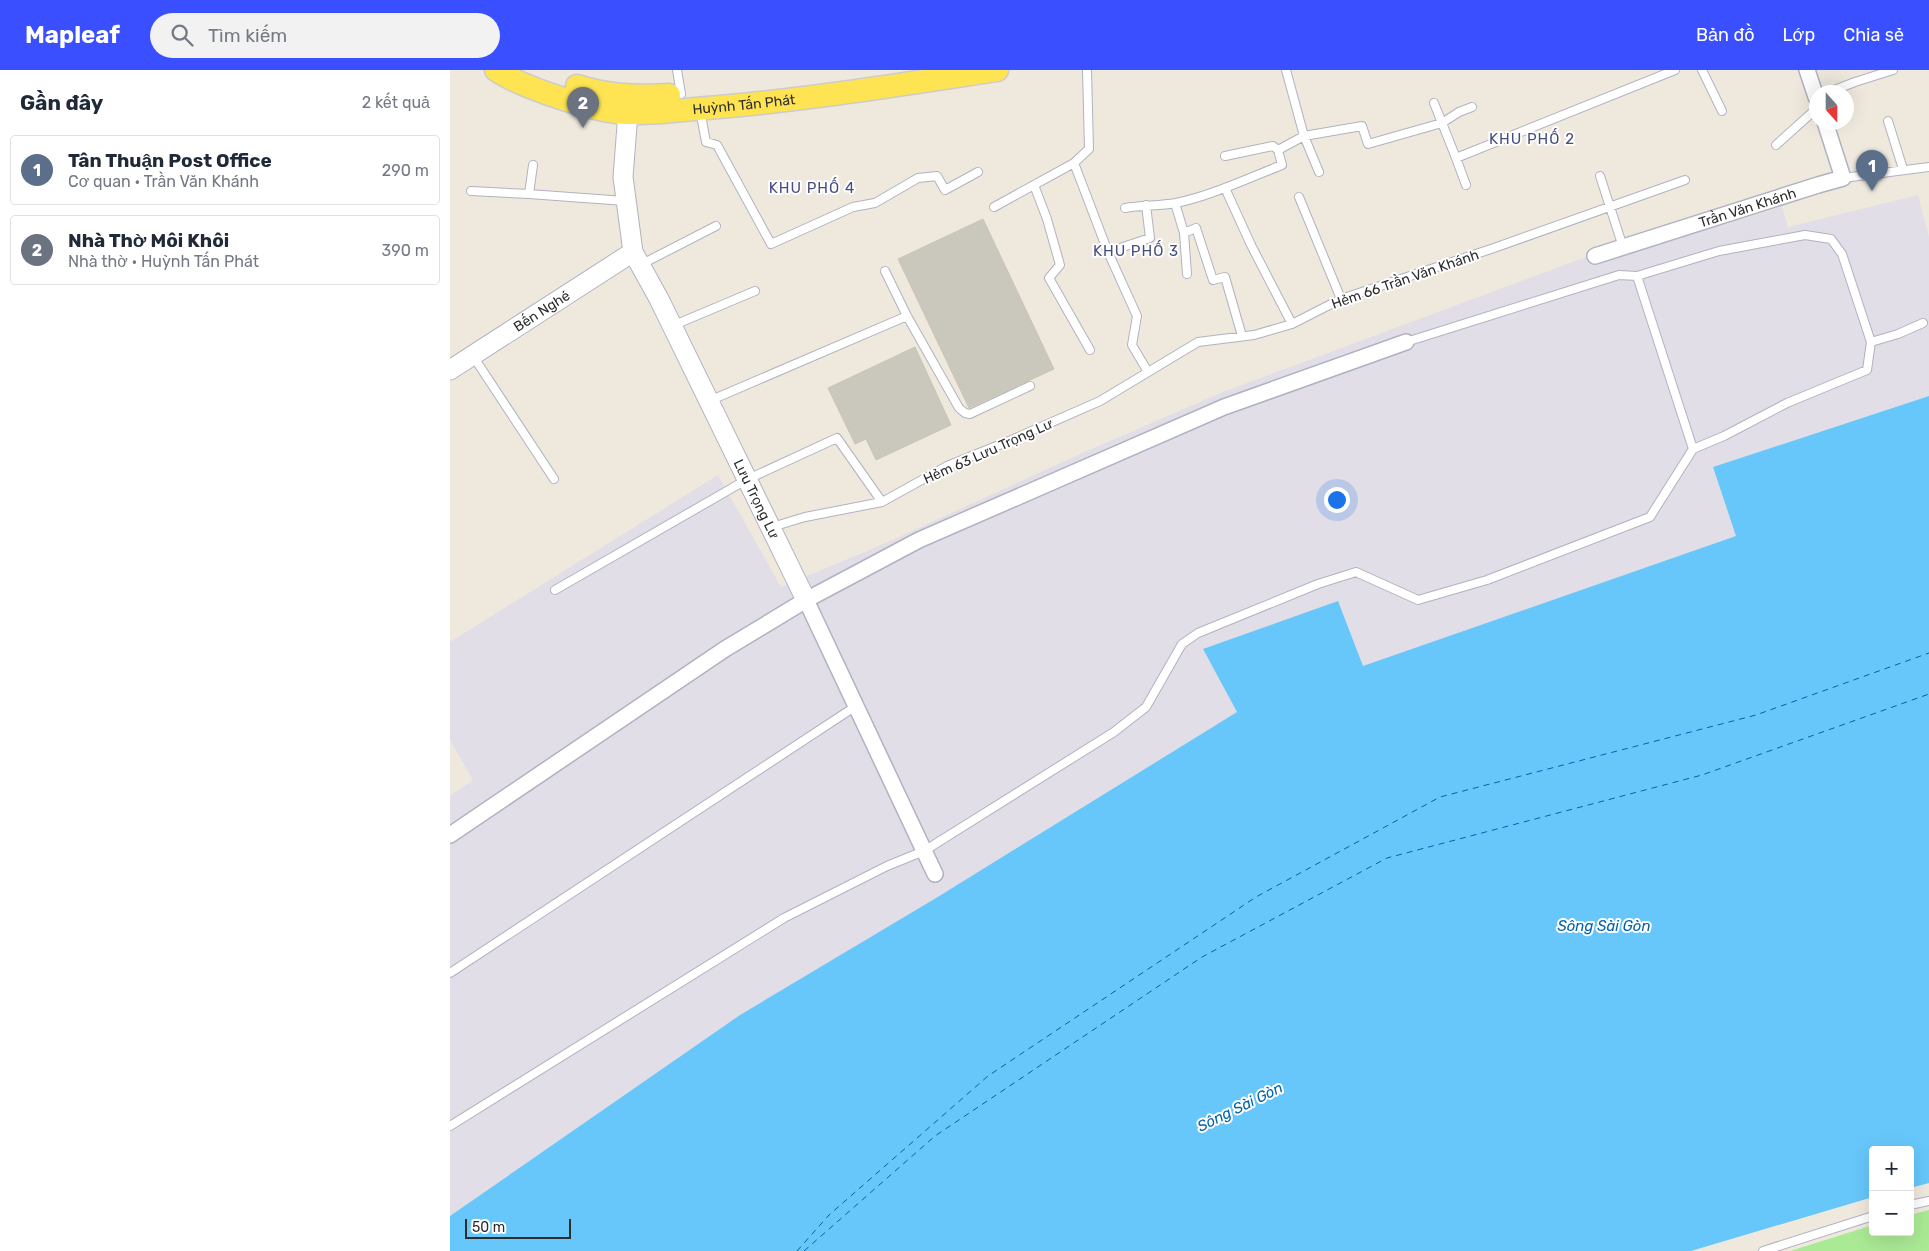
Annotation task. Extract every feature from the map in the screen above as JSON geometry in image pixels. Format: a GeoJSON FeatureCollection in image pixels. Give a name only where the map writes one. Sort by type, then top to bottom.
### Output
{"type":"FeatureCollection","features":[{"type":"Feature","properties":{"kind":"main road","name":"Huỳnh Tấn Phát"},"geometry":{"type":"LineString","coordinates":[[496,70],[506,77],[598,108],[629,105],[784,101],[997,70]]}},
{"type":"Feature","properties":{"kind":"main road","name":"Huỳnh Tấn Phát"},"geometry":{"type":"LineString","coordinates":[[529,70],[629,105]]}},
{"type":"Feature","properties":{"kind":"main road","name":"Huỳnh Tấn Phát"},"geometry":{"type":"LineString","coordinates":[[688,104],[785,87],[908,70]]}},
{"type":"Feature","properties":{"kind":"street"},"geometry":{"type":"LineString","coordinates":[[1807,70],[1812,85]]}},
{"type":"Feature","properties":{"kind":"street","name":"Lưu Trọng Lư"},"geometry":{"type":"LineString","coordinates":[[629,105],[623,177],[637,259],[672,326],[806,600],[934,874]]}},
{"type":"Feature","properties":{"kind":"street"},"geometry":{"type":"LineString","coordinates":[[1828,130],[1843,178]]}},
{"type":"Feature","properties":{"kind":"street","name":"Trần Văn Khánh"},"geometry":{"type":"LineString","coordinates":[[1595,256],[1843,178]]}},
{"type":"Feature","properties":{"kind":"street","name":"Bến Nghé"},"geometry":{"type":"LineString","coordinates":[[450,370],[637,259]]}},
{"type":"Feature","properties":{"kind":"street"},"geometry":{"type":"LineString","coordinates":[[450,835],[724,650],[806,600],[919,540],[1224,408],[1406,342]]}},
{"type":"Feature","properties":{"kind":"lane"},"geometry":{"type":"LineString","coordinates":[[676,70],[688,104],[706,142],[716,145],[771,244],[853,207],[875,203],[918,178],[937,176],[945,190],[978,172]]}},
{"type":"Feature","properties":{"kind":"lane"},"geometry":{"type":"LineString","coordinates":[[994,207],[1074,163],[1089,149],[1088,70]]}},
{"type":"Feature","properties":{"kind":"lane"},"geometry":{"type":"LineString","coordinates":[[1286,70],[1304,136],[1318,172]]}},
{"type":"Feature","properties":{"kind":"lane"},"geometry":{"type":"LineString","coordinates":[[1456,158],[1675,70]]}},
{"type":"Feature","properties":{"kind":"lane"},"geometry":{"type":"LineString","coordinates":[[1702,70],[1722,111]]}},
{"type":"Feature","properties":{"kind":"lane"},"geometry":{"type":"LineString","coordinates":[[1847,85],[1893,70]]}},
{"type":"Feature","properties":{"kind":"lane"},"geometry":{"type":"LineString","coordinates":[[1434,103],[1466,185]]}},
{"type":"Feature","properties":{"kind":"lane"},"geometry":{"type":"LineString","coordinates":[[1278,150],[1304,136],[1362,126],[1368,144],[1442,122],[1458,112],[1472,107]]}},
{"type":"Feature","properties":{"kind":"lane"},"geometry":{"type":"LineString","coordinates":[[1776,146],[1809,116]]}},
{"type":"Feature","properties":{"kind":"lane"},"geometry":{"type":"LineString","coordinates":[[1888,122],[1903,169]]}},
{"type":"Feature","properties":{"kind":"lane"},"geometry":{"type":"LineString","coordinates":[[1126,208],[1146,204],[1176,203],[1225,188],[1282,165],[1278,150],[1273,146],[1225,156]]}},
{"type":"Feature","properties":{"kind":"lane"},"geometry":{"type":"LineString","coordinates":[[1074,163],[1108,252],[1137,316],[1132,345],[1148,372]]}},
{"type":"Feature","properties":{"kind":"lane"},"geometry":{"type":"LineString","coordinates":[[529,194],[533,165]]}},
{"type":"Feature","properties":{"kind":"lane"},"geometry":{"type":"LineString","coordinates":[[1843,178],[1929,167]]}},
{"type":"Feature","properties":{"kind":"lane"},"geometry":{"type":"LineString","coordinates":[[1600,176],[1623,247]]}},
{"type":"Feature","properties":{"kind":"lane","name":"Hẻm 66 Trần Văn Khánh"},"geometry":{"type":"LineString","coordinates":[[1198,342],[1242,336],[1292,324],[1341,299],[1685,180]]}},
{"type":"Feature","properties":{"kind":"lane"},"geometry":{"type":"LineString","coordinates":[[1034,185],[1047,219],[1060,265],[1049,278],[1090,350]]}},
{"type":"Feature","properties":{"kind":"lane"},"geometry":{"type":"LineString","coordinates":[[1225,188],[1251,246],[1292,324]]}},
{"type":"Feature","properties":{"kind":"lane"},"geometry":{"type":"LineString","coordinates":[[472,191],[627,201]]}},
{"type":"Feature","properties":{"kind":"lane"},"geometry":{"type":"LineString","coordinates":[[1299,197],[1341,299]]}},
{"type":"Feature","properties":{"kind":"lane"},"geometry":{"type":"LineString","coordinates":[[1176,203],[1184,233],[1187,274]]}},
{"type":"Feature","properties":{"kind":"lane"},"geometry":{"type":"LineString","coordinates":[[1108,252],[1150,238],[1146,204]]}},
{"type":"Feature","properties":{"kind":"lane"},"geometry":{"type":"LineString","coordinates":[[637,259],[716,226]]}},
{"type":"Feature","properties":{"kind":"lane"},"geometry":{"type":"LineString","coordinates":[[1184,233],[1196,228],[1213,280],[1225,277],[1242,336]]}},
{"type":"Feature","properties":{"kind":"lane"},"geometry":{"type":"LineString","coordinates":[[450,1126],[784,918],[887,866],[924,851],[1106,737],[1146,707],[1182,644],[1198,633],[1318,584],[1356,572],[1418,600],[1487,580],[1650,517],[1693,449],[1724,436],[1787,403],[1868,370],[1871,342],[1842,254],[1831,239],[1805,235],[1719,251],[1637,276],[1619,275],[1406,342]]}},
{"type":"Feature","properties":{"kind":"lane"},"geometry":{"type":"LineString","coordinates":[[885,271],[959,408],[965,413],[970,414],[1030,386]]}},
{"type":"Feature","properties":{"kind":"lane"},"geometry":{"type":"LineString","coordinates":[[1637,276],[1693,449]]}},
{"type":"Feature","properties":{"kind":"lane"},"geometry":{"type":"LineString","coordinates":[[672,326],[755,291]]}},
{"type":"Feature","properties":{"kind":"lane"},"geometry":{"type":"LineString","coordinates":[[708,401],[908,316]]}},
{"type":"Feature","properties":{"kind":"lane"},"geometry":{"type":"LineString","coordinates":[[1871,342],[1898,334],[1923,323]]}},
{"type":"Feature","properties":{"kind":"lane","name":"Hẻm 63 Lưu Trọng Lư"},"geometry":{"type":"LineString","coordinates":[[770,528],[805,517],[882,502],[947,466],[1009,442],[1100,401],[1198,342]]}},
{"type":"Feature","properties":{"kind":"lane"},"geometry":{"type":"LineString","coordinates":[[473,356],[554,478]]}},
{"type":"Feature","properties":{"kind":"lane"},"geometry":{"type":"LineString","coordinates":[[555,590],[746,480],[837,438],[882,502]]}},
{"type":"Feature","properties":{"kind":"lane"},"geometry":{"type":"LineString","coordinates":[[450,973],[856,706]]}},
{"type":"Feature","properties":{"kind":"lane"},"geometry":{"type":"LineString","coordinates":[[1914,1204],[1929,1201]]}},
{"type":"Feature","properties":{"kind":"lane"},"geometry":{"type":"LineString","coordinates":[[1763,1251],[1869,1217]]}},
{"type":"Feature","properties":{"kind":"shaded area"},"geometry":{"type":"Polygon","coordinates":[[[1918,195],[1929,237],[1929,396],[1713,467],[1737,536],[1362,667],[1203,649],[1237,712],[936,898],[740,1015],[450,1216],[450,796],[473,780],[450,740],[450,642],[718,475],[781,587],[888,542],[1080,454],[1223,392],[1586,257],[1589,265],[1782,207],[1788,227],[1918,195]]]}},
{"type":"Feature","properties":{"kind":"green space"},"geometry":{"type":"Polygon","coordinates":[[[1929,1210],[1929,1251],[1790,1251],[1869,1226],[1869,1236],[1914,1236],[1914,1214],[1929,1210]]]}},
{"type":"Feature","properties":{"kind":"water","name":"Sông Sài Gòn"},"geometry":{"type":"Polygon","coordinates":[[[1929,396],[1929,1183],[1914,1187],[1914,1146],[1869,1146],[1869,1198],[1691,1251],[450,1251],[450,1216],[740,1015],[936,898],[1237,712],[1203,649],[1338,601],[1363,666],[1736,536],[1713,467],[1929,396]]]}},
{"type":"Feature","properties":{"kind":"building"},"geometry":{"type":"Polygon","coordinates":[[[983,219],[1054,369],[969,408],[898,259],[983,219]]]}},
{"type":"Feature","properties":{"kind":"building"},"geometry":{"type":"Polygon","coordinates":[[[915,347],[951,425],[876,460],[866,439],[855,444],[828,388],[915,347]]]}},
{"type":"Feature","properties":{"kind":"ferry route"},"geometry":{"type":"LineString","coordinates":[[797,1251],[829,1215],[988,1076],[1256,897],[1440,797],[1756,715],[1929,653]]}},
{"type":"Feature","properties":{"kind":"ferry route"},"geometry":{"type":"LineString","coordinates":[[804,1251],[935,1136],[1202,957],[1387,858],[1702,775],[1929,694]]}},
{"type":"Feature","properties":{"kind":"place","name":"Nhà Thờ Môi Khôi"},"geometry":{"type":"Point","coordinates":[583,128]}},
{"type":"Feature","properties":{"kind":"place","name":"Tân Thuận Post Office"},"geometry":{"type":"Point","coordinates":[1872,191]}},
{"type":"Feature","properties":{"kind":"district","name":"KHU PHỐ 2"},"geometry":{"type":"Point","coordinates":[1532,139]}},
{"type":"Feature","properties":{"kind":"district","name":"KHU PHỐ 4"},"geometry":{"type":"Point","coordinates":[812,188]}},
{"type":"Feature","properties":{"kind":"district","name":"KHU PHỐ 3"},"geometry":{"type":"Point","coordinates":[1136,251]}}]}
